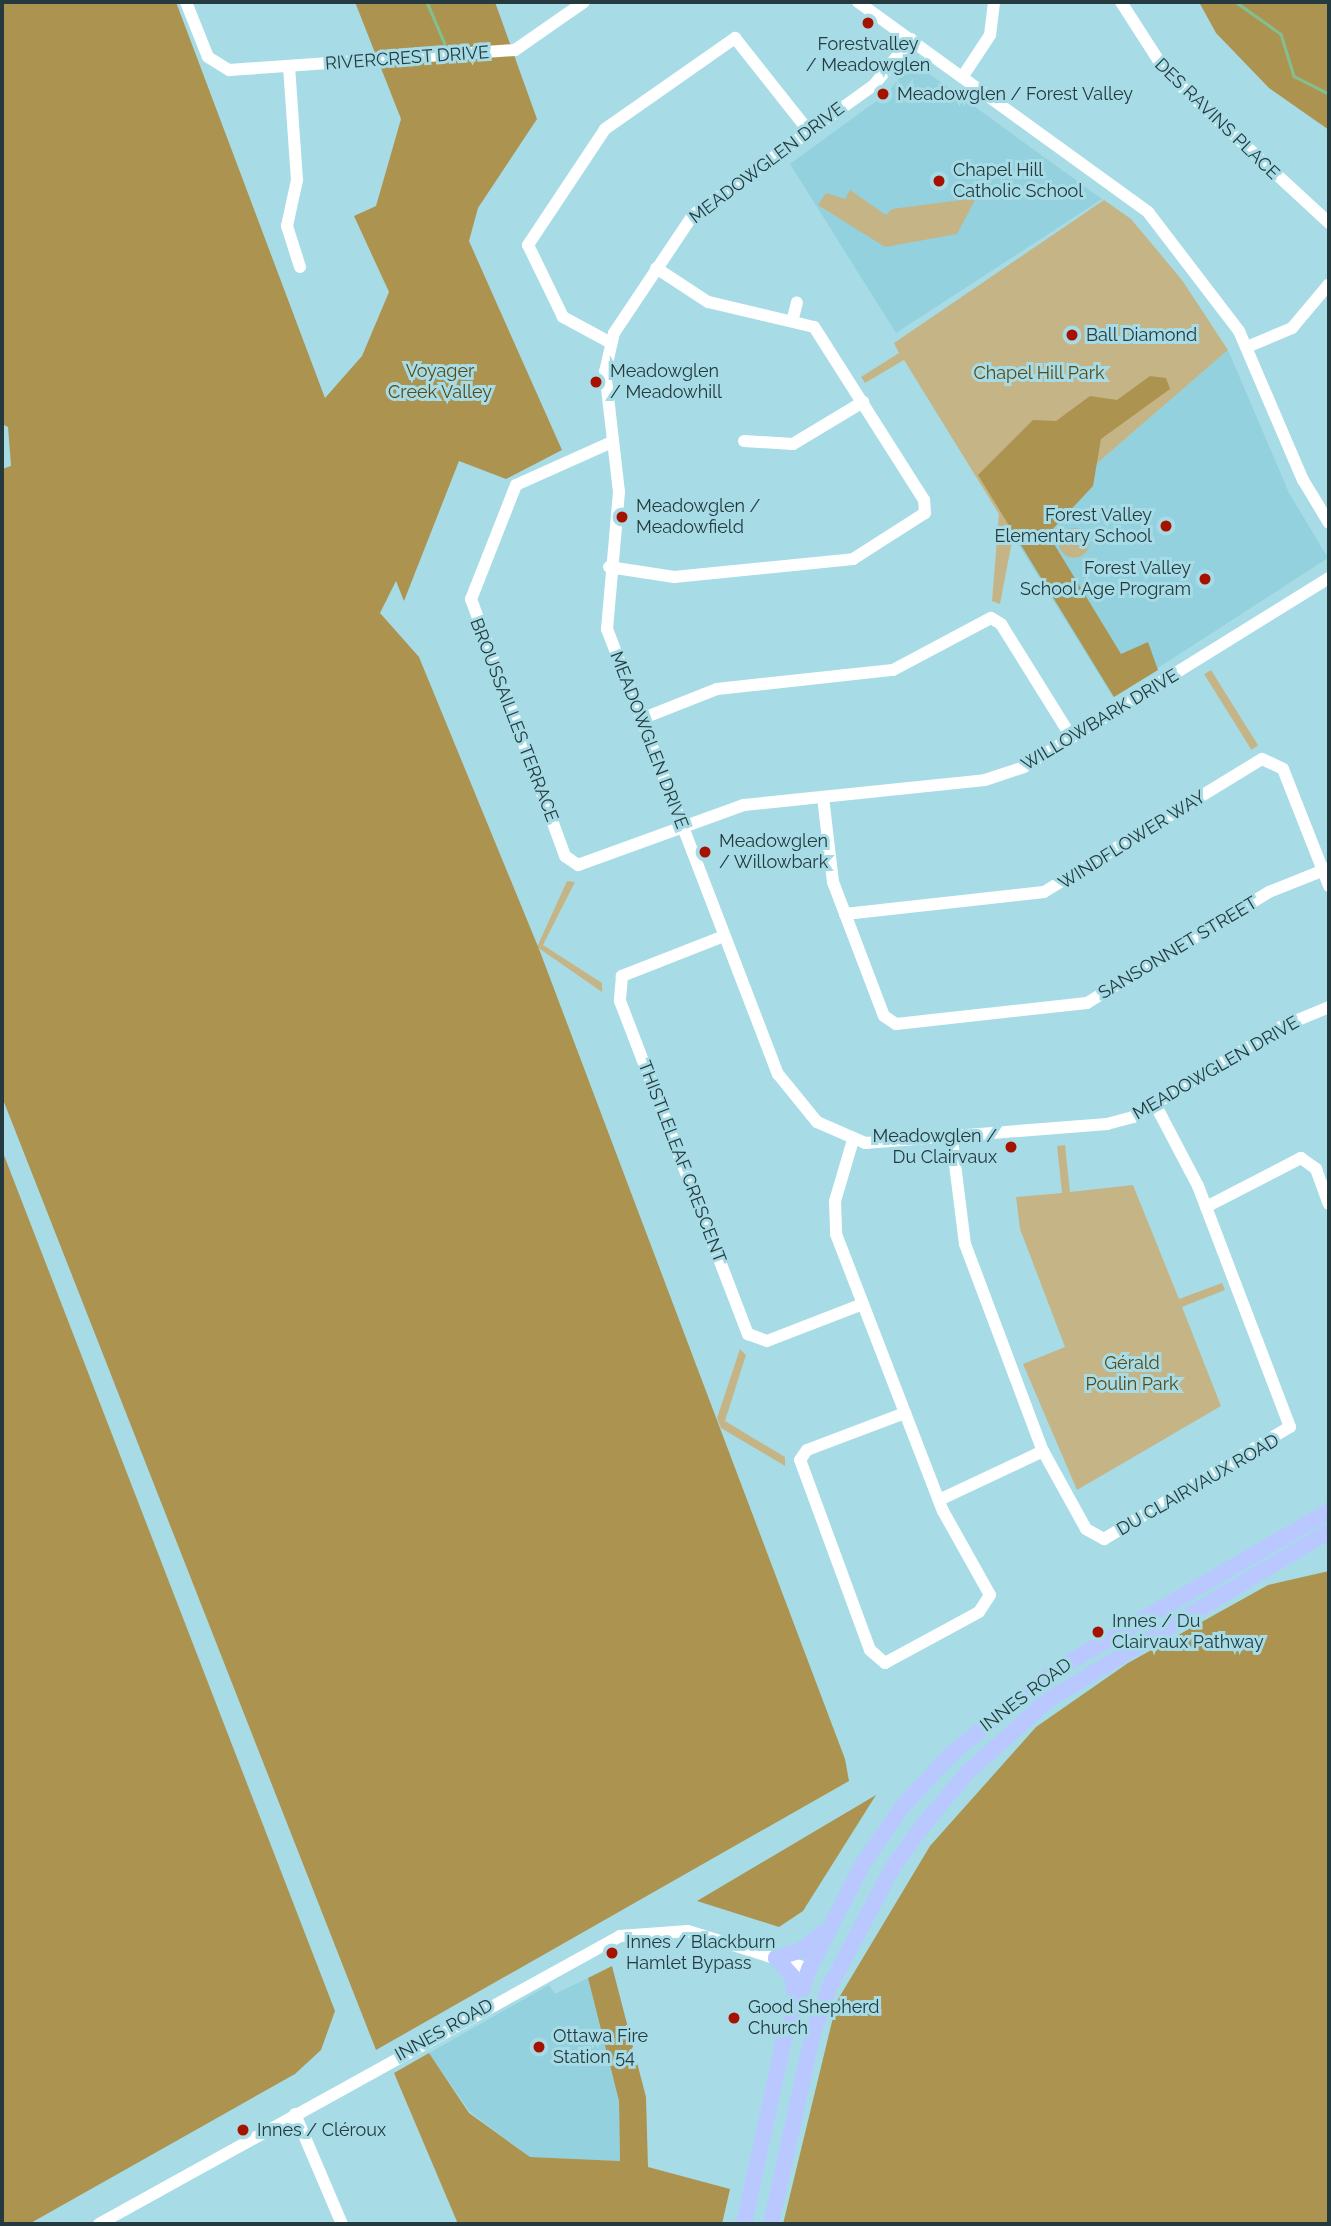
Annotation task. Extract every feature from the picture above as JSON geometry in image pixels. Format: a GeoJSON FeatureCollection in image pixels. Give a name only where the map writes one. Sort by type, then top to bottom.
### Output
{"type":"FeatureCollection","features":[{"type":"Feature","properties":{"kind":"main road","name":"INNES ROAD"},"geometry":{"type":"LineString","coordinates":[[1329,1511],[1013,1701],[901,1807],[826,1928],[809,1969],[834,1978],[893,1867],[1005,1736],[1081,1676],[1329,1531]]}},
{"type":"Feature","properties":{"kind":"main road"},"geometry":{"type":"LineString","coordinates":[[796,2006],[792,1976],[776,1958],[802,1950],[826,1928]]}},
{"type":"Feature","properties":{"kind":"main road"},"geometry":{"type":"LineString","coordinates":[[744,2224],[796,2006],[809,1969]]}},
{"type":"Feature","properties":{"kind":"main road"},"geometry":{"type":"LineString","coordinates":[[771,2224],[813,2033],[834,1978]]}},
{"type":"Feature","properties":{"kind":"street","name":"RIVERCREST DRIVE"},"geometry":{"type":"LineString","coordinates":[[186,2],[215,65],[289,66],[515,50],[580,3]]}},
{"type":"Feature","properties":{"kind":"street"},"geometry":{"type":"LineString","coordinates":[[858,2],[1142,206],[1197,268],[1247,347],[1303,480],[1329,523]]}},
{"type":"Feature","properties":{"kind":"street"},"geometry":{"type":"LineString","coordinates":[[963,76],[990,35],[994,2]]}},
{"type":"Feature","properties":{"kind":"street","name":"DES RAVINS PLACE"},"geometry":{"type":"LineString","coordinates":[[1121,2],[1166,72],[1329,223]]}},
{"type":"Feature","properties":{"kind":"street"},"geometry":{"type":"LineString","coordinates":[[611,343],[559,312],[528,245],[605,129],[735,38],[808,131]]}},
{"type":"Feature","properties":{"kind":"street","name":"MEADOWGLEN DRIVE"},"geometry":{"type":"LineString","coordinates":[[911,39],[880,79],[693,215],[656,268],[611,343],[604,389],[619,492],[609,568],[607,629],[724,936],[787,1090],[817,1122],[853,1140],[892,1146],[1107,1124],[1155,1104],[1281,1027],[1329,1007]]}},
{"type":"Feature","properties":{"kind":"street"},"geometry":{"type":"LineString","coordinates":[[289,66],[298,180],[287,226],[300,267]]}},
{"type":"Feature","properties":{"kind":"street"},"geometry":{"type":"LineString","coordinates":[[609,568],[674,577],[853,559],[918,521],[924,500],[822,335],[793,318],[708,302],[656,268]]}},
{"type":"Feature","properties":{"kind":"street"},"geometry":{"type":"LineString","coordinates":[[1247,347],[1292,328],[1329,284]]}},
{"type":"Feature","properties":{"kind":"street"},"geometry":{"type":"LineString","coordinates":[[793,318],[797,302]]}},
{"type":"Feature","properties":{"kind":"street"},"geometry":{"type":"LineString","coordinates":[[744,441],[793,444],[863,402]]}},
{"type":"Feature","properties":{"kind":"street","name":"BROUSSAILLES TERRACE"},"geometry":{"type":"LineString","coordinates":[[612,442],[516,485],[478,572],[472,609],[571,863],[585,865],[683,828]]}},
{"type":"Feature","properties":{"kind":"street","name":"WILLOWBARK DRIVE"},"geometry":{"type":"LineString","coordinates":[[683,828],[744,806],[985,780],[1024,767],[1329,578]]}},
{"type":"Feature","properties":{"kind":"street"},"geometry":{"type":"LineString","coordinates":[[641,719],[717,689],[893,670],[991,618],[1001,624],[1072,738]]}},
{"type":"Feature","properties":{"kind":"street","name":"WINDFLOWER WAY"},"geometry":{"type":"LineString","coordinates":[[845,914],[1044,892],[1262,759],[1283,769],[1326,869],[1329,886]]}},
{"type":"Feature","properties":{"kind":"street","name":"SANSONNET STREET"},"geometry":{"type":"LineString","coordinates":[[823,797],[831,870],[845,914],[884,1016],[902,1024],[1087,1003],[1269,892],[1326,869]]}},
{"type":"Feature","properties":{"kind":"street","name":"THISTLELEAF CRESCENT"},"geometry":{"type":"LineString","coordinates":[[724,936],[622,976],[620,1001],[748,1334],[767,1341],[863,1304]]}},
{"type":"Feature","properties":{"kind":"street","name":"DU CLAIRVAUX ROAD"},"geometry":{"type":"LineString","coordinates":[[951,1140],[965,1244],[1043,1451],[1087,1529],[1104,1539],[1287,1434],[1290,1420],[1206,1207],[1155,1104]]}},
{"type":"Feature","properties":{"kind":"street"},"geometry":{"type":"LineString","coordinates":[[853,1140],[833,1212],[863,1304],[939,1500],[988,1589],[989,1602],[892,1663],[880,1661],[800,1460],[807,1450],[905,1413]]}},
{"type":"Feature","properties":{"kind":"street"},"geometry":{"type":"LineString","coordinates":[[1206,1207],[1301,1158],[1316,1169],[1329,1203]]}},
{"type":"Feature","properties":{"kind":"street"},"geometry":{"type":"LineString","coordinates":[[939,1500],[1043,1451]]}},
{"type":"Feature","properties":{"kind":"street","name":"INNES ROAD"},"geometry":{"type":"LineString","coordinates":[[101,2224],[620,1936],[688,1931],[809,1969]]}},
{"type":"Feature","properties":{"kind":"street"},"geometry":{"type":"LineString","coordinates":[[295,2114],[342,2224]]}},
{"type":"Feature","properties":{"kind":"shaded area","name":"Chapel Hill Catholic School"},"geometry":{"type":"Polygon","coordinates":[[[913,62],[1102,199],[896,333],[790,164],[886,94],[913,62]]]}},
{"type":"Feature","properties":{"kind":"shaded area","name":"Forest Valley Elementary School"},"geometry":{"type":"Polygon","coordinates":[[[1228,350],[1289,493],[1328,558],[1113,697],[1013,536],[1228,350]]]}},
{"type":"Feature","properties":{"kind":"shaded area"},"geometry":{"type":"Polygon","coordinates":[[[588,1978],[619,2101],[620,2161],[530,2157],[470,2112],[429,2053],[549,1985],[555,1994],[588,1978]]]}},
{"type":"Feature","properties":{"kind":"green space","name":"Voyager Creek Valley"},"geometry":{"type":"Polygon","coordinates":[[[2,2],[176,2],[325,398],[362,356],[389,292],[354,216],[376,206],[401,119],[355,2],[495,2],[537,119],[478,208],[469,241],[562,450],[506,479],[459,461],[404,601],[396,581],[380,613],[419,657],[539,949],[845,1759],[849,1781],[376,2050],[2,1097],[2,469],[11,466],[8,427],[2,424],[2,2]]]}},
{"type":"Feature","properties":{"kind":"green space"},"geometry":{"type":"Polygon","coordinates":[[[1199,2],[1329,2],[1329,130],[1269,88],[1216,33],[1199,2]]]}},
{"type":"Feature","properties":{"kind":"green space"},"geometry":{"type":"Polygon","coordinates":[[[850,190],[886,215],[892,209],[976,198],[957,234],[885,247],[818,205],[826,193],[845,199],[850,190]]]}},
{"type":"Feature","properties":{"kind":"green space","name":"Chapel Hill Park"},"geometry":{"type":"Polygon","coordinates":[[[1104,200],[1131,219],[1182,280],[1228,350],[1013,536],[1000,604],[992,601],[999,514],[904,360],[865,383],[861,377],[899,353],[894,343],[1104,200]]]}},
{"type":"Feature","properties":{"kind":"green space"},"geometry":{"type":"Polygon","coordinates":[[[1150,376],[1166,378],[1170,389],[1101,439],[1093,486],[1048,534],[1121,654],[1148,642],[1158,670],[1114,697],[978,475],[1033,420],[1056,421],[1090,396],[1117,400],[1150,376]]]}},
{"type":"Feature","properties":{"kind":"green space"},"geometry":{"type":"Polygon","coordinates":[[[1074,528],[1084,533],[1089,543],[1084,553],[1074,558],[1064,553],[1059,543],[1064,533],[1074,528]]]}},
{"type":"Feature","properties":{"kind":"green space"},"geometry":{"type":"Polygon","coordinates":[[[1211,670],[1258,745],[1251,750],[1204,674],[1211,670]]]}},
{"type":"Feature","properties":{"kind":"green space"},"geometry":{"type":"Polygon","coordinates":[[[567,881],[575,882],[543,945],[602,983],[602,992],[537,947],[567,881]]]}},
{"type":"Feature","properties":{"kind":"green space","name":"Gérald Poulin Park"},"geometry":{"type":"Polygon","coordinates":[[[1065,1145],[1070,1192],[1133,1185],[1179,1299],[1222,1283],[1225,1290],[1182,1307],[1221,1406],[1077,1490],[1023,1364],[1065,1347],[1020,1229],[1016,1197],[1062,1193],[1057,1146],[1065,1145]]]}},
{"type":"Feature","properties":{"kind":"green space"},"geometry":{"type":"Polygon","coordinates":[[[2,1150],[335,2011],[321,2050],[295,2074],[29,2224],[2,2224],[2,1150]]]}},
{"type":"Feature","properties":{"kind":"green space"},"geometry":{"type":"Polygon","coordinates":[[[740,1349],[746,1355],[725,1421],[785,1457],[785,1466],[721,1428],[717,1418],[740,1349]]]}},
{"type":"Feature","properties":{"kind":"green space"},"geometry":{"type":"Polygon","coordinates":[[[1329,1571],[1329,2224],[783,2224],[837,2001],[930,1846],[1036,1727],[1128,1663],[1268,1585],[1329,1571]]]}},
{"type":"Feature","properties":{"kind":"green space"},"geometry":{"type":"Polygon","coordinates":[[[876,1795],[803,1911],[779,1927],[697,1901],[876,1795]]]}},
{"type":"Feature","properties":{"kind":"green space"},"geometry":{"type":"Polygon","coordinates":[[[612,1966],[646,2097],[648,2167],[730,2189],[722,2224],[458,2224],[394,2073],[429,2053],[469,2113],[530,2157],[620,2161],[619,2101],[588,1978],[612,1966]]]}},
{"type":"Feature","properties":{"kind":"waterway"},"geometry":{"type":"LineString","coordinates":[[427,2],[445,44]]}},
{"type":"Feature","properties":{"kind":"waterway"},"geometry":{"type":"LineString","coordinates":[[1236,2],[1281,34],[1294,76],[1329,94]]}},
{"type":"Feature","properties":{"kind":"place","name":"Forestvalley / Meadowglen"},"geometry":{"type":"Point","coordinates":[868,23]}},
{"type":"Feature","properties":{"kind":"place","name":"Meadowglen / Forest Valley"},"geometry":{"type":"Point","coordinates":[883,94]}},
{"type":"Feature","properties":{"kind":"place","name":"Chapel Hill Catholic School"},"geometry":{"type":"Point","coordinates":[939,181]}},
{"type":"Feature","properties":{"kind":"place","name":"Ball Diamond"},"geometry":{"type":"Point","coordinates":[1072,335]}},
{"type":"Feature","properties":{"kind":"place","name":"Meadowglen / Meadowhill"},"geometry":{"type":"Point","coordinates":[596,382]}},
{"type":"Feature","properties":{"kind":"place","name":"Meadowglen / Meadowfield"},"geometry":{"type":"Point","coordinates":[622,517]}},
{"type":"Feature","properties":{"kind":"place","name":"Forest Valley Elementary School"},"geometry":{"type":"Point","coordinates":[1166,526]}},
{"type":"Feature","properties":{"kind":"place","name":"Forest Valley School Age Program"},"geometry":{"type":"Point","coordinates":[1205,579]}},
{"type":"Feature","properties":{"kind":"place","name":"Meadowglen / Willowbark"},"geometry":{"type":"Point","coordinates":[705,852]}},
{"type":"Feature","properties":{"kind":"place","name":"Meadowglen / Du Clairvaux"},"geometry":{"type":"Point","coordinates":[1011,1147]}},
{"type":"Feature","properties":{"kind":"place","name":"Innes / Du Clairvaux Pathway"},"geometry":{"type":"Point","coordinates":[1098,1632]}},
{"type":"Feature","properties":{"kind":"place","name":"Innes / Blackburn Hamlet Bypass"},"geometry":{"type":"Point","coordinates":[612,1953]}},
{"type":"Feature","properties":{"kind":"place","name":"Good Shepherd Church"},"geometry":{"type":"Point","coordinates":[734,2018]}},
{"type":"Feature","properties":{"kind":"place","name":"Ottawa Fire Station 54"},"geometry":{"type":"Point","coordinates":[539,2047]}},
{"type":"Feature","properties":{"kind":"place","name":"Innes / Cléroux"},"geometry":{"type":"Point","coordinates":[243,2130]}}]}
